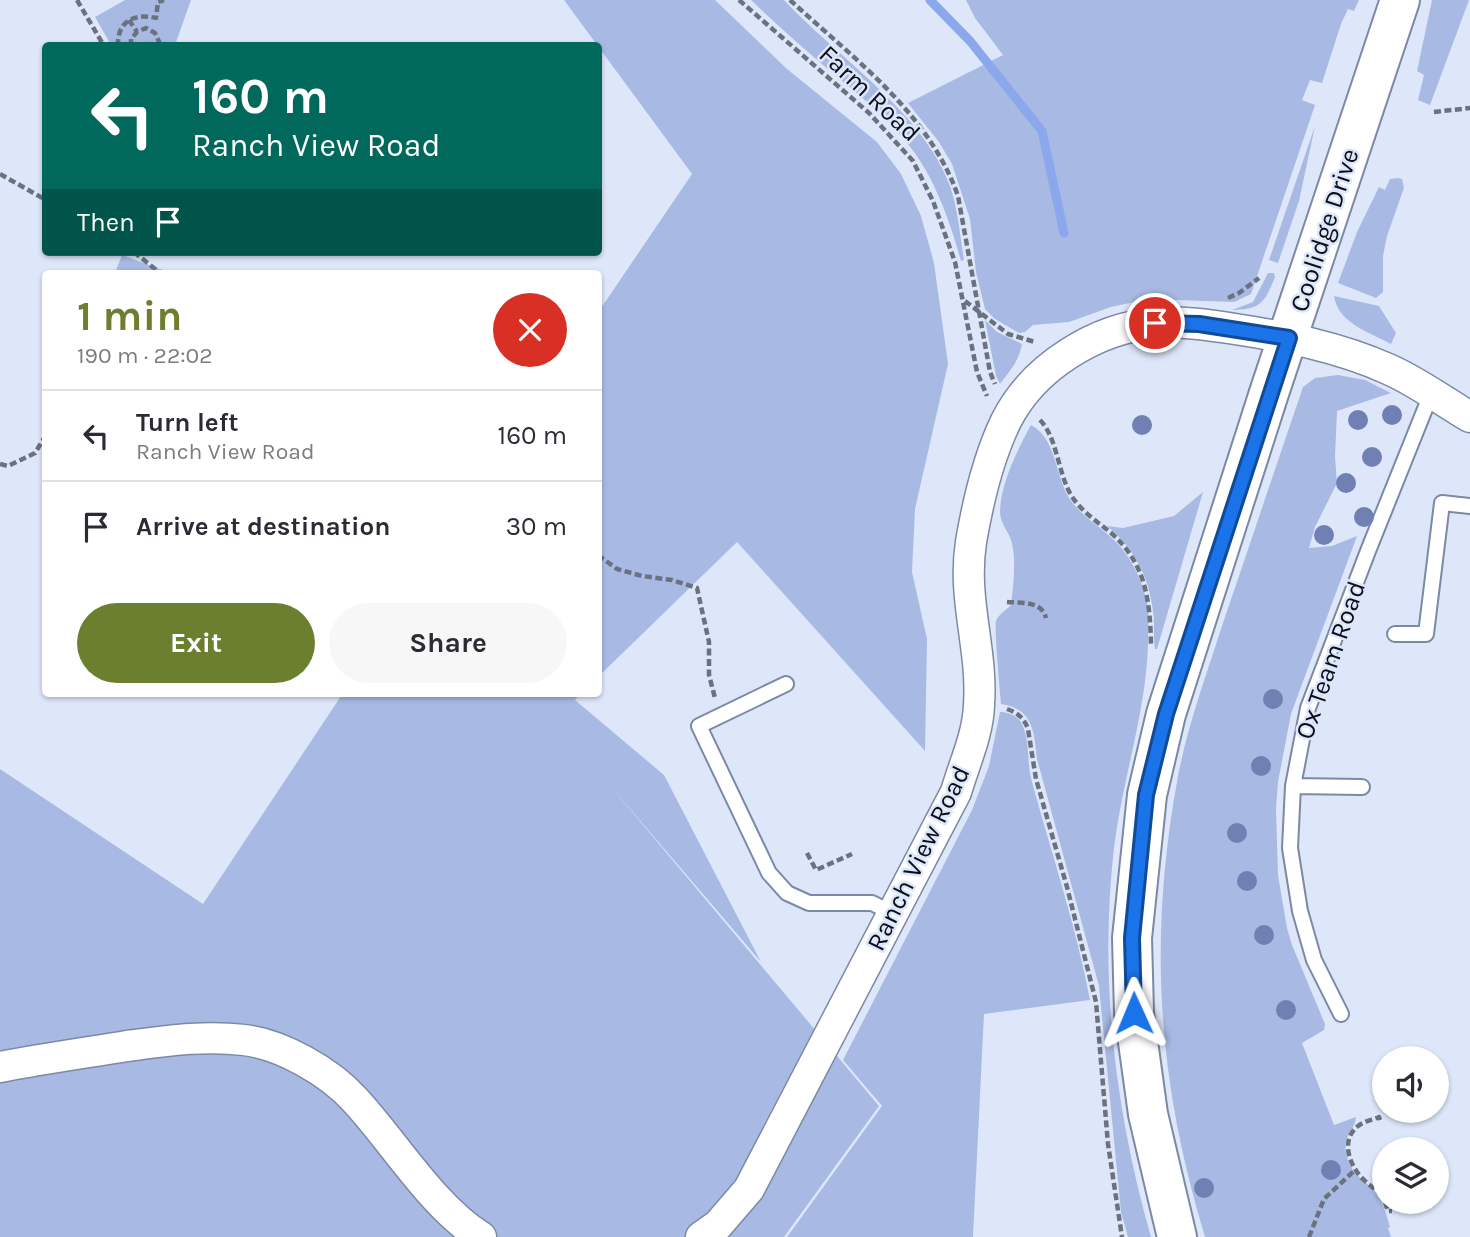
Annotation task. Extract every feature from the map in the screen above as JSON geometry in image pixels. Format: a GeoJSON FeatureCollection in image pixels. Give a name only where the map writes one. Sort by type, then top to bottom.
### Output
{"type":"FeatureCollection","features":[{"type":"Feature","properties":{"kind":"main road","name":"Coolidge Drive"},"geometry":{"type":"LineString","coordinates":[[1177,1237],[1148,1114],[1134,1013],[1132,938],[1146,795],[1166,714],[1400,0]]}},
{"type":"Feature","properties":{"kind":"street","name":"Ranch View Road"},"geometry":{"type":"LineString","coordinates":[[701,1237],[718,1225],[749,1189],[956,792],[976,726],[979,705],[978,662],[967,575],[977,509],[988,466],[1006,421],[1018,402],[1051,367],[1077,347],[1114,332],[1155,323],[1199,324],[1321,344],[1389,369],[1470,417]]}},
{"type":"Feature","properties":{"kind":"street"},"geometry":{"type":"LineString","coordinates":[[0,1067],[202,1037],[247,1040],[284,1052],[337,1081],[442,1203],[481,1237]]}},
{"type":"Feature","properties":{"kind":"lane","name":"Ox Team Road"},"geometry":{"type":"LineString","coordinates":[[1341,1014],[1314,960],[1300,911],[1290,848],[1293,786],[1308,708],[1367,551],[1431,394]]}},
{"type":"Feature","properties":{"kind":"lane"},"geometry":{"type":"LineString","coordinates":[[1395,634],[1426,634],[1442,503],[1470,506]]}},
{"type":"Feature","properties":{"kind":"lane"},"geometry":{"type":"LineString","coordinates":[[786,684],[699,726],[769,873],[787,893],[809,903],[872,903],[894,914]]}},
{"type":"Feature","properties":{"kind":"lane"},"geometry":{"type":"LineString","coordinates":[[1293,786],[1362,787]]}},
{"type":"Feature","properties":{"kind":"path"},"geometry":{"type":"LineString","coordinates":[[77,0],[102,42]]}},
{"type":"Feature","properties":{"kind":"path"},"geometry":{"type":"LineString","coordinates":[[118,42],[118,34],[129,20],[144,16],[156,18],[158,2],[164,0]]}},
{"type":"Feature","properties":{"kind":"path","name":"Farm Road"},"geometry":{"type":"LineString","coordinates":[[739,0],[869,113],[913,161],[955,262],[977,372],[988,396]]}},
{"type":"Feature","properties":{"kind":"path"},"geometry":{"type":"LineString","coordinates":[[790,0],[907,108],[949,170],[958,196],[990,372],[999,390]]}},
{"type":"Feature","properties":{"kind":"path"},"geometry":{"type":"LineString","coordinates":[[129,20],[137,32]]}},
{"type":"Feature","properties":{"kind":"path"},"geometry":{"type":"LineString","coordinates":[[131,42],[137,32],[146,28],[155,33],[159,42]]}},
{"type":"Feature","properties":{"kind":"path"},"geometry":{"type":"LineString","coordinates":[[1434,112],[1470,108]]}},
{"type":"Feature","properties":{"kind":"path"},"geometry":{"type":"LineString","coordinates":[[0,174],[42,198]]}},
{"type":"Feature","properties":{"kind":"path"},"geometry":{"type":"LineString","coordinates":[[139,256],[156,270]]}},
{"type":"Feature","properties":{"kind":"path"},"geometry":{"type":"LineString","coordinates":[[1220,304],[1259,278]]}},
{"type":"Feature","properties":{"kind":"path"},"geometry":{"type":"LineString","coordinates":[[964,300],[996,327],[1017,337],[1040,343],[1054,342],[1077,347]]}},
{"type":"Feature","properties":{"kind":"path"},"geometry":{"type":"LineString","coordinates":[[1032,413],[1049,432],[1063,477],[1075,501],[1121,542],[1134,561],[1149,600],[1151,657]]}},
{"type":"Feature","properties":{"kind":"path"},"geometry":{"type":"LineString","coordinates":[[0,464],[8,466],[35,453],[42,442]]}},
{"type":"Feature","properties":{"kind":"path"},"geometry":{"type":"LineString","coordinates":[[602,558],[618,569],[697,588],[709,642],[709,675],[720,716]]}},
{"type":"Feature","properties":{"kind":"path"},"geometry":{"type":"LineString","coordinates":[[1007,601],[1037,605],[1044,611],[1046,618]]}},
{"type":"Feature","properties":{"kind":"path"},"geometry":{"type":"LineString","coordinates":[[996,706],[1015,712],[1025,721],[1028,729],[1035,779],[1068,887],[1096,1002],[1108,1144],[1122,1237]]}},
{"type":"Feature","properties":{"kind":"path"},"geometry":{"type":"LineString","coordinates":[[807,853],[816,870],[852,854]]}},
{"type":"Feature","properties":{"kind":"path"},"geometry":{"type":"LineString","coordinates":[[1372,1120],[1360,1124],[1351,1133],[1348,1141],[1348,1151],[1356,1170],[1372,1187]]}},
{"type":"Feature","properties":{"kind":"path"},"geometry":{"type":"LineString","coordinates":[[1309,1237],[1324,1199],[1356,1170]]}},
{"type":"Feature","properties":{"kind":"shaded area"},"geometry":{"type":"Polygon","coordinates":[[[125,0],[191,0],[176,42],[109,42],[95,17],[125,0]]]}},
{"type":"Feature","properties":{"kind":"shaded area"},"geometry":{"type":"Polygon","coordinates":[[[564,0],[715,0],[787,69],[877,142],[901,174],[921,216],[934,263],[948,364],[915,509],[912,572],[927,639],[925,751],[737,542],[602,673],[602,307],[692,174],[602,52],[602,42],[595,42],[564,0]]]}},
{"type":"Feature","properties":{"kind":"shaded area"},"geometry":{"type":"Polygon","coordinates":[[[751,0],[784,0],[877,87],[920,134],[937,159],[950,186],[964,260],[961,261],[934,186],[899,133],[751,0]]]}},
{"type":"Feature","properties":{"kind":"shaded area"},"geometry":{"type":"Polygon","coordinates":[[[966,0],[1359,0],[1354,11],[1348,9],[1341,24],[1322,83],[1310,80],[1302,100],[1315,105],[1251,294],[1234,302],[1148,299],[1111,307],[1069,322],[1033,325],[1025,332],[1019,333],[995,319],[985,309],[976,272],[970,219],[952,164],[939,142],[908,103],[1003,55],[975,18],[966,0]]]}},
{"type":"Feature","properties":{"kind":"shaded area"},"geometry":{"type":"Polygon","coordinates":[[[1432,0],[1469,0],[1430,105],[1418,100],[1424,75],[1417,71],[1432,0]]]}},
{"type":"Feature","properties":{"kind":"shaded area"},"geometry":{"type":"Polygon","coordinates":[[[1315,126],[1299,201],[1278,263],[1269,260],[1315,126]]]}},
{"type":"Feature","properties":{"kind":"shaded area"},"geometry":{"type":"Polygon","coordinates":[[[1390,179],[1402,179],[1404,188],[1387,236],[1383,256],[1383,292],[1376,298],[1338,283],[1357,232],[1379,187],[1385,190],[1390,179]]]}},
{"type":"Feature","properties":{"kind":"shaded area"},"geometry":{"type":"Polygon","coordinates":[[[122,256],[125,256],[163,270],[116,270],[122,256]]]}},
{"type":"Feature","properties":{"kind":"shaded area"},"geometry":{"type":"Polygon","coordinates":[[[1268,273],[1274,273],[1275,277],[1261,303],[1250,308],[1232,310],[1253,302],[1268,273]]]}},
{"type":"Feature","properties":{"kind":"shaded area"},"geometry":{"type":"Polygon","coordinates":[[[1334,296],[1379,306],[1396,333],[1391,344],[1348,320],[1334,296]]]}},
{"type":"Feature","properties":{"kind":"shaded area"},"geometry":{"type":"Polygon","coordinates":[[[985,320],[997,332],[1022,344],[1016,361],[1000,384],[996,376],[985,320]]]}},
{"type":"Feature","properties":{"kind":"shaded area"},"geometry":{"type":"Polygon","coordinates":[[[1338,375],[1365,380],[1391,393],[1337,411],[1337,483],[1315,527],[1309,548],[1332,546],[1357,536],[1291,714],[1278,782],[1278,875],[1292,945],[1325,1024],[1324,1030],[1302,1043],[1334,1125],[1356,1117],[1346,1141],[1348,1160],[1355,1172],[1372,1188],[1372,1214],[1386,1214],[1391,1237],[1205,1237],[1176,1121],[1167,1064],[1161,951],[1169,836],[1178,776],[1192,718],[1303,387],[1315,378],[1338,375]]]}},
{"type":"Feature","properties":{"kind":"shaded area"},"geometry":{"type":"Polygon","coordinates":[[[1031,425],[1046,439],[1069,498],[1127,555],[1144,590],[1148,607],[1143,696],[1114,848],[1108,947],[1113,1044],[1120,1093],[1138,1189],[1151,1237],[1128,1237],[1121,1212],[1099,986],[1037,759],[1033,731],[1026,716],[1001,704],[996,621],[1011,605],[1014,564],[1011,540],[1000,515],[1001,500],[1011,466],[1031,425]]]}},
{"type":"Feature","properties":{"kind":"shaded area"},"geometry":{"type":"Polygon","coordinates":[[[1203,492],[1155,649],[1153,611],[1144,575],[1125,544],[1107,526],[1123,528],[1174,516],[1203,492]]]}},
{"type":"Feature","properties":{"kind":"shaded area"},"geometry":{"type":"Polygon","coordinates":[[[340,697],[578,697],[575,700],[664,775],[761,962],[607,782],[879,1106],[784,1237],[0,1237],[0,769],[203,904],[340,697]]]}},
{"type":"Feature","properties":{"kind":"shaded area"},"geometry":{"type":"Polygon","coordinates":[[[1000,712],[1015,716],[1024,729],[1032,782],[1071,918],[1090,1000],[984,1014],[973,1237],[787,1237],[882,1106],[843,1060],[972,810],[989,766],[1000,712]]]}},
{"type":"Feature","properties":{"kind":"waterway"},"geometry":{"type":"LineString","coordinates":[[930,0],[970,41],[1042,131],[1064,233]]}},
{"type":"Feature","properties":{"kind":"route"},"geometry":{"type":"LineString","coordinates":[[1134,1013],[1132,938],[1146,795],[1166,714],[1289,338],[1199,324],[1155,323]]}}]}
